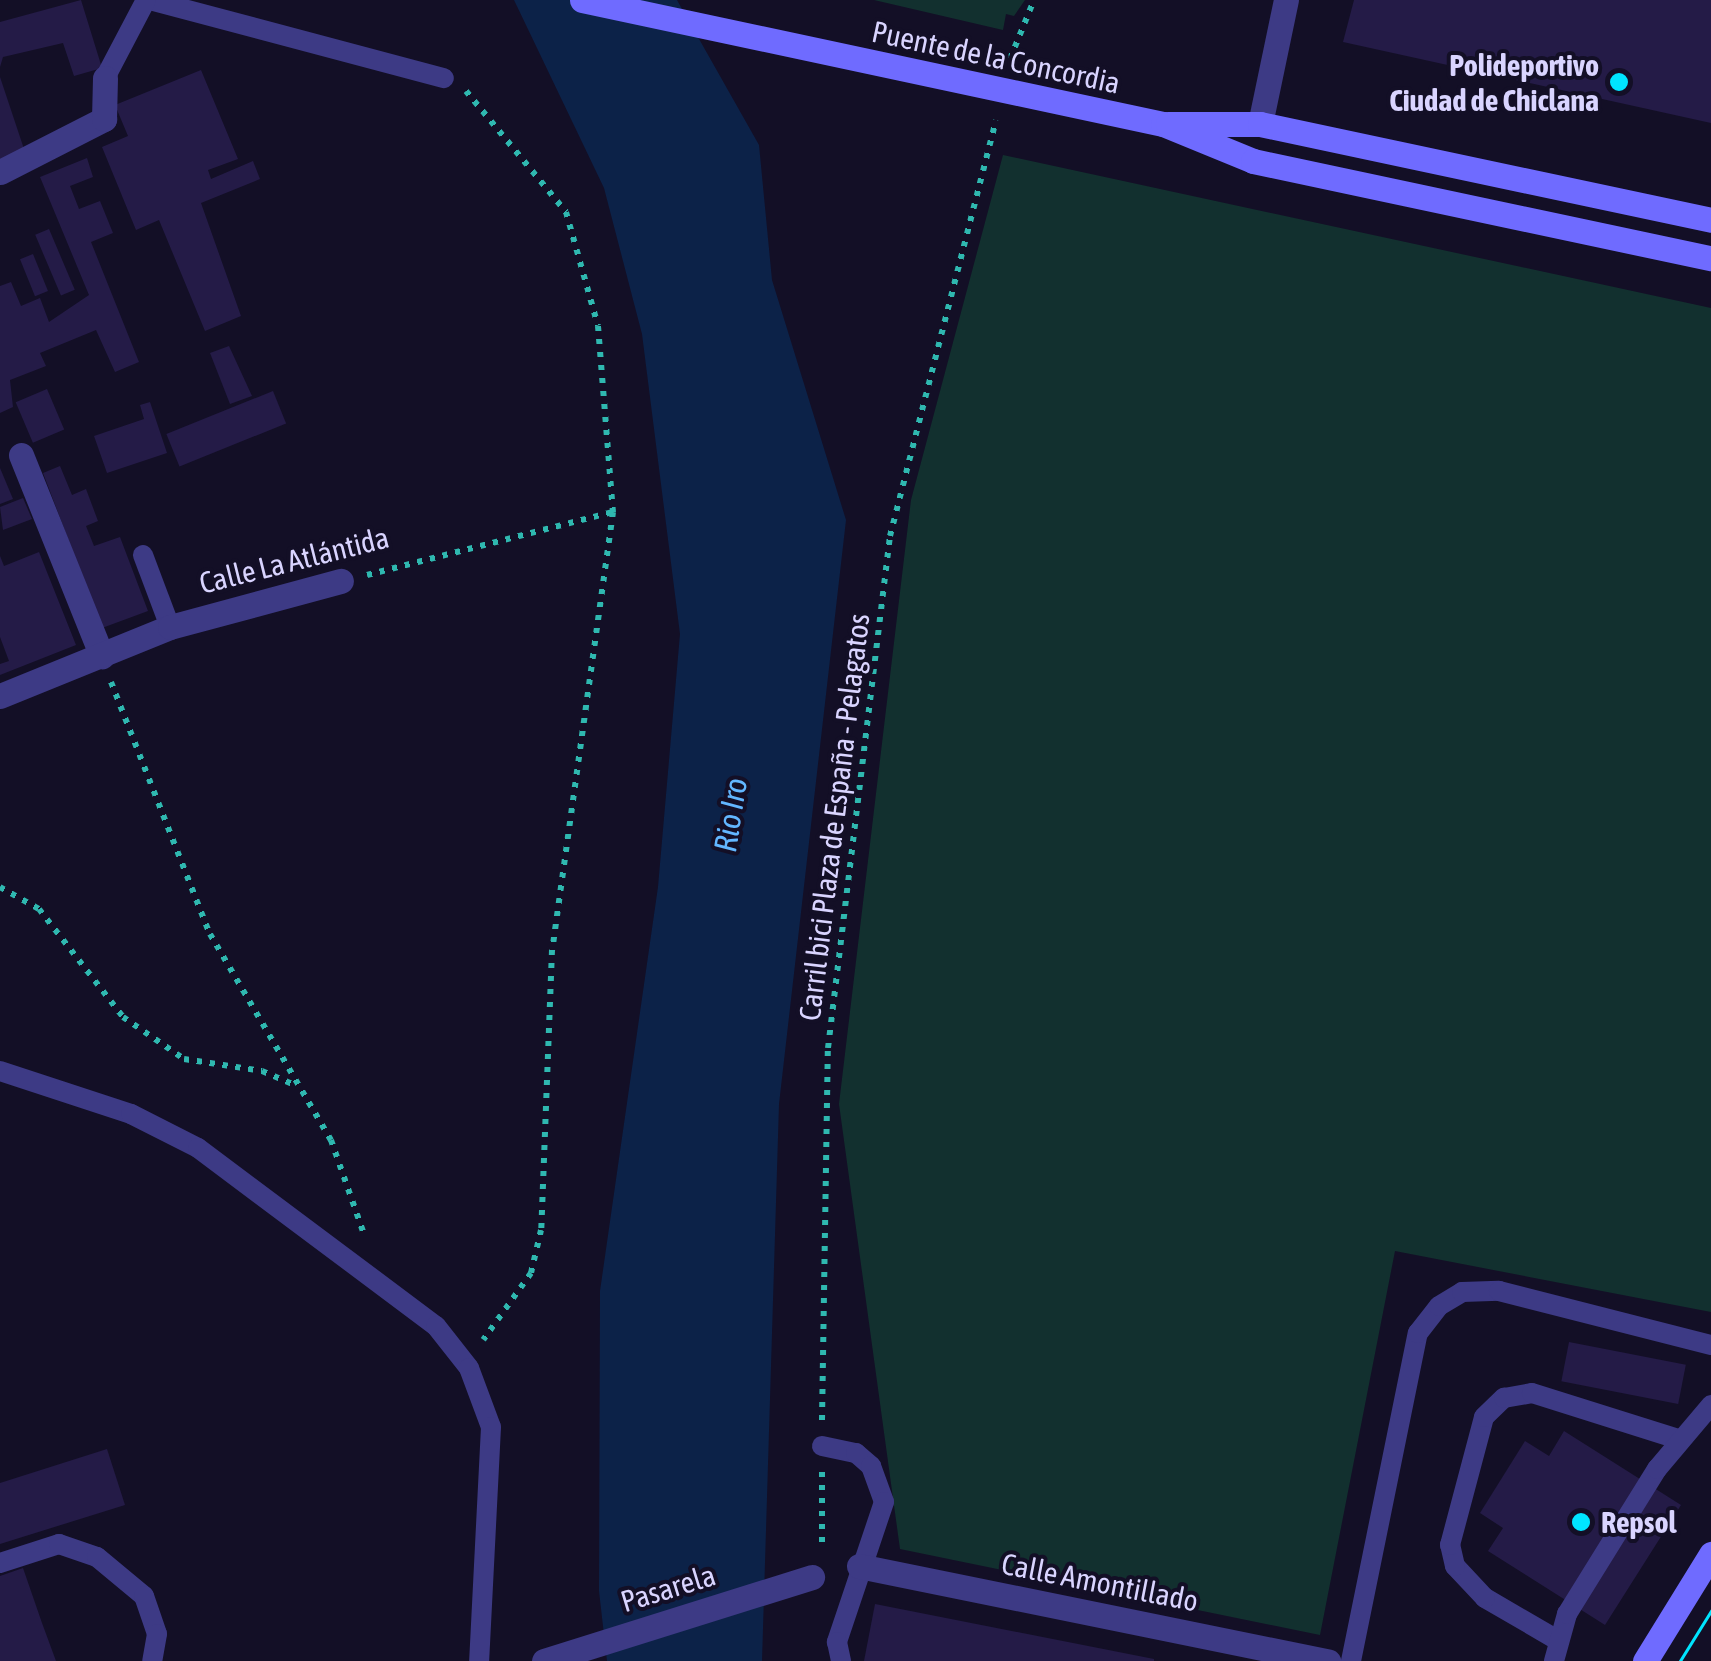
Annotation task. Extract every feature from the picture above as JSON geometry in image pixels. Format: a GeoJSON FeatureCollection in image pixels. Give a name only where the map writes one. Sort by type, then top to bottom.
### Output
{"type":"FeatureCollection","features":[{"type":"Feature","properties":{"kind":"main road","name":"Puente de la Concordia"},"geometry":{"type":"LineString","coordinates":[[582,0],[1163,124]]}},
{"type":"Feature","properties":{"kind":"main road"},"geometry":{"type":"LineString","coordinates":[[1163,124],[1260,124],[1711,220]]}},
{"type":"Feature","properties":{"kind":"main road"},"geometry":{"type":"LineString","coordinates":[[1163,124],[1252,161],[1711,258]]}},
{"type":"Feature","properties":{"kind":"main road"},"geometry":{"type":"LineString","coordinates":[[1645,1661],[1711,1554]]}},
{"type":"Feature","properties":{"kind":"street"},"geometry":{"type":"LineString","coordinates":[[1260,124],[1286,0]]}},
{"type":"Feature","properties":{"kind":"street"},"geometry":{"type":"LineString","coordinates":[[0,172],[104,119],[104,78]]}},
{"type":"Feature","properties":{"kind":"street"},"geometry":{"type":"LineString","coordinates":[[21,455],[102,656]]}},
{"type":"Feature","properties":{"kind":"street","name":"Calle La Atlántida"},"geometry":{"type":"LineString","coordinates":[[0,696],[170,627],[341,582]]}},
{"type":"Feature","properties":{"kind":"street","name":"Calle Amontillado"},"geometry":{"type":"LineString","coordinates":[[859,1566],[1328,1661]]}},
{"type":"Feature","properties":{"kind":"street","name":"Pasarela"},"geometry":{"type":"LineString","coordinates":[[544,1661],[817,1567]]}},
{"type":"Feature","properties":{"kind":"lane"},"geometry":{"type":"LineString","coordinates":[[104,78],[148,0],[444,78]]}},
{"type":"Feature","properties":{"kind":"lane"},"geometry":{"type":"LineString","coordinates":[[143,555],[170,627]]}},
{"type":"Feature","properties":{"kind":"lane"},"geometry":{"type":"LineString","coordinates":[[0,1071],[131,1114],[198,1148],[362,1266],[436,1326],[469,1368],[491,1427],[479,1661]]}},
{"type":"Feature","properties":{"kind":"lane"},"geometry":{"type":"LineString","coordinates":[[1350,1661],[1418,1333],[1439,1306],[1462,1292],[1499,1291],[1711,1344]]}},
{"type":"Feature","properties":{"kind":"lane"},"geometry":{"type":"LineString","coordinates":[[1682,1440],[1532,1393],[1504,1398],[1484,1417],[1450,1545],[1455,1566],[1485,1598],[1556,1651],[1567,1614],[1682,1440],[1711,1405]]}},
{"type":"Feature","properties":{"kind":"lane"},"geometry":{"type":"LineString","coordinates":[[822,1446],[856,1453],[880,1483],[884,1502],[859,1566],[837,1642],[841,1661]]}},
{"type":"Feature","properties":{"kind":"lane"},"geometry":{"type":"LineString","coordinates":[[0,1563],[59,1544],[97,1557],[144,1596],[158,1634],[152,1661]]}},
{"type":"Feature","properties":{"kind":"path","name":"Carril bici Plaza de España - Pelagatos"},"geometry":{"type":"LineString","coordinates":[[817,1567],[828,1048],[890,536],[1016,32],[1034,0]]}},
{"type":"Feature","properties":{"kind":"path"},"geometry":{"type":"LineString","coordinates":[[444,78],[500,124],[566,212],[598,326],[613,512],[552,950],[541,1230],[531,1273],[469,1368]]}},
{"type":"Feature","properties":{"kind":"path","name":"Calle La Atlántida"},"geometry":{"type":"LineString","coordinates":[[341,582],[613,512]]}},
{"type":"Feature","properties":{"kind":"path"},"geometry":{"type":"LineString","coordinates":[[102,656],[210,934],[345,1170],[369,1248],[362,1266]]}},
{"type":"Feature","properties":{"kind":"path"},"geometry":{"type":"LineString","coordinates":[[0,887],[39,909],[122,1017],[184,1058],[262,1071],[293,1085]]}},
{"type":"Feature","properties":{"kind":"green space"},"geometry":{"type":"Polygon","coordinates":[[[874,0],[1025,0],[1014,16],[1006,14],[1003,30],[874,0]]]}},
{"type":"Feature","properties":{"kind":"green space"},"geometry":{"type":"Polygon","coordinates":[[[1003,155],[1711,308],[1711,1312],[1395,1251],[1320,1635],[900,1549],[839,1104],[911,500],[1003,155]]]}},
{"type":"Feature","properties":{"kind":"water","name":"Rio Iro"},"geometry":{"type":"Polygon","coordinates":[[[514,0],[677,0],[759,145],[772,280],[846,520],[779,1104],[762,1661],[607,1661],[599,1591],[600,1291],[658,887],[680,634],[642,334],[604,188],[514,0]]]}},
{"type":"Feature","properties":{"kind":"building"},"geometry":{"type":"Polygon","coordinates":[[[81,0],[102,68],[74,76],[63,43],[3,57],[0,67],[0,22],[81,0]]]}},
{"type":"Feature","properties":{"kind":"building","name":"Polideportivo Ciudad de Chiclana"},"geometry":{"type":"Polygon","coordinates":[[[1354,0],[1711,0],[1711,123],[1343,42],[1354,0]]]}},
{"type":"Feature","properties":{"kind":"building"},"geometry":{"type":"Polygon","coordinates":[[[201,70],[238,159],[208,170],[211,179],[253,161],[260,179],[201,203],[241,316],[205,331],[159,220],[136,230],[102,147],[128,136],[115,105],[201,70]]]}},
{"type":"Feature","properties":{"kind":"building"},"geometry":{"type":"Polygon","coordinates":[[[0,77],[24,149],[0,160],[0,77]]]}},
{"type":"Feature","properties":{"kind":"building"},"geometry":{"type":"Polygon","coordinates":[[[87,158],[93,177],[70,186],[79,209],[100,201],[113,233],[91,242],[139,362],[115,372],[96,330],[40,353],[46,366],[10,380],[13,407],[0,413],[0,286],[11,282],[21,306],[40,298],[49,322],[89,295],[40,177],[87,158]]]}},
{"type":"Feature","properties":{"kind":"building"},"geometry":{"type":"Polygon","coordinates":[[[49,229],[75,290],[61,296],[35,235],[49,229]]]}},
{"type":"Feature","properties":{"kind":"building"},"geometry":{"type":"Polygon","coordinates":[[[33,254],[48,291],[35,296],[20,259],[33,254]]]}},
{"type":"Feature","properties":{"kind":"building"},"geometry":{"type":"Polygon","coordinates":[[[229,346],[252,396],[230,404],[210,353],[229,346]]]}},
{"type":"Feature","properties":{"kind":"building"},"geometry":{"type":"Polygon","coordinates":[[[47,389],[64,430],[33,443],[16,402],[47,389]]]}},
{"type":"Feature","properties":{"kind":"building"},"geometry":{"type":"Polygon","coordinates":[[[273,391],[286,423],[179,467],[166,434],[273,391]]]}},
{"type":"Feature","properties":{"kind":"building"},"geometry":{"type":"Polygon","coordinates":[[[150,402],[167,453],[107,473],[94,436],[144,419],[140,405],[150,402]]]}},
{"type":"Feature","properties":{"kind":"building"},"geometry":{"type":"Polygon","coordinates":[[[60,466],[72,495],[86,489],[98,521],[86,526],[94,546],[120,537],[148,611],[102,628],[43,473],[60,466]]]}},
{"type":"Feature","properties":{"kind":"building"},"geometry":{"type":"Polygon","coordinates":[[[0,468],[13,499],[0,504],[0,468]]]}},
{"type":"Feature","properties":{"kind":"building"},"geometry":{"type":"Polygon","coordinates":[[[23,498],[32,519],[3,530],[0,507],[23,498]]]}},
{"type":"Feature","properties":{"kind":"building"},"geometry":{"type":"Polygon","coordinates":[[[39,552],[76,645],[0,675],[0,664],[9,661],[0,637],[0,556],[4,566],[39,552]]]}},
{"type":"Feature","properties":{"kind":"building"},"geometry":{"type":"Polygon","coordinates":[[[1569,1342],[1686,1365],[1678,1404],[1561,1381],[1569,1342]]]}},
{"type":"Feature","properties":{"kind":"building"},"geometry":{"type":"Polygon","coordinates":[[[1564,1431],[1681,1505],[1605,1625],[1488,1551],[1503,1528],[1480,1513],[1525,1441],[1549,1456],[1564,1431]]]}},
{"type":"Feature","properties":{"kind":"building"},"geometry":{"type":"Polygon","coordinates":[[[107,1449],[125,1505],[0,1544],[0,1483],[107,1449]]]}},
{"type":"Feature","properties":{"kind":"building"},"geometry":{"type":"Polygon","coordinates":[[[23,1568],[56,1661],[0,1661],[0,1576],[23,1568]]]}},
{"type":"Feature","properties":{"kind":"building"},"geometry":{"type":"Polygon","coordinates":[[[875,1604],[1154,1659],[1154,1661],[864,1661],[875,1604]]]}},
{"type":"Feature","properties":{"kind":"tram line"},"geometry":{"type":"LineString","coordinates":[[1680,1661],[1711,1611]]}},
{"type":"Feature","properties":{"kind":"place","name":"Polideportivo Ciudad de Chiclana"},"geometry":{"type":"Point","coordinates":[1619,82]}},
{"type":"Feature","properties":{"kind":"place","name":"Repsol"},"geometry":{"type":"Point","coordinates":[1581,1522]}}]}
